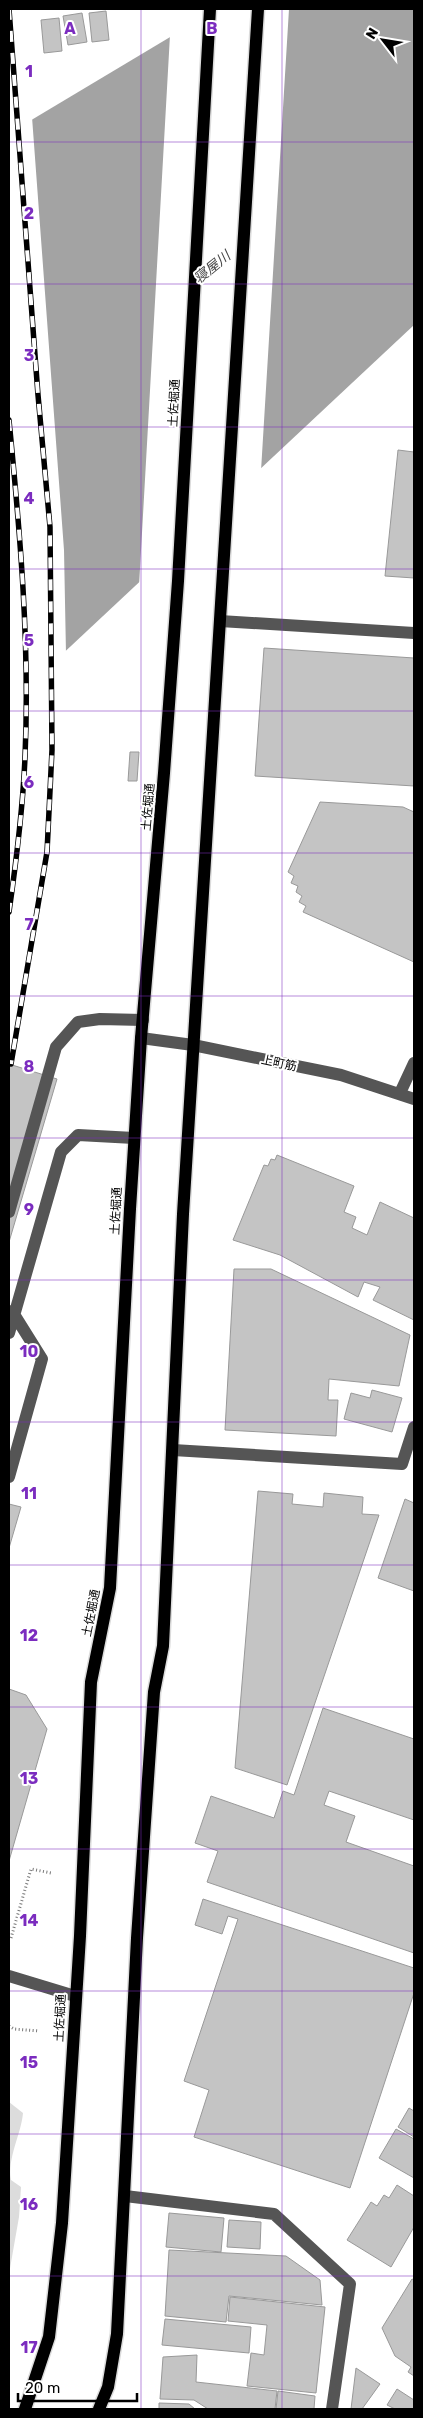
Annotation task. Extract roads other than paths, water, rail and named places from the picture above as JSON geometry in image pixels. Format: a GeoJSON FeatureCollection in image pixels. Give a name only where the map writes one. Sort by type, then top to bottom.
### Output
{"type":"FeatureCollection","features":[{"type":"Feature","properties":{"kind":"main road"},"geometry":{"type":"LineString","coordinates":[[99,2409],[108,2388],[117,2334],[136,1938],[154,1692],[163,1646],[174,1450],[183,1214],[258,9]]}},
{"type":"Feature","properties":{"kind":"main road","name":"土佐堀通"},"geometry":{"type":"LineString","coordinates":[[26,2409],[49,2337],[62,2223],[80,1936],[91,1682],[110,1588],[134,1138],[178,581],[210,11]]}},
{"type":"Feature","properties":{"kind":"street"},"geometry":{"type":"LineString","coordinates":[[220,621],[414,633]]}},
{"type":"Feature","properties":{"kind":"street"},"geometry":{"type":"LineString","coordinates":[[9,1212],[56,1047],[78,1022],[100,1019],[143,1020]]}},
{"type":"Feature","properties":{"kind":"street","name":"上町筋"},"geometry":{"type":"LineString","coordinates":[[141,1038],[193,1045],[342,1075],[414,1099]]}},
{"type":"Feature","properties":{"kind":"street"},"geometry":{"type":"LineString","coordinates":[[400,1093],[414,1063]]}},
{"type":"Feature","properties":{"kind":"street"},"geometry":{"type":"LineString","coordinates":[[9,1333],[11,1316],[61,1152],[78,1134],[134,1138]]}},
{"type":"Feature","properties":{"kind":"street"},"geometry":{"type":"LineString","coordinates":[[9,1301],[11,1316],[42,1359],[9,1477]]}},
{"type":"Feature","properties":{"kind":"street"},"geometry":{"type":"LineString","coordinates":[[174,1450],[402,1464],[414,1427]]}},
{"type":"Feature","properties":{"kind":"street"},"geometry":{"type":"LineString","coordinates":[[9,1976],[75,1996]]}},
{"type":"Feature","properties":{"kind":"street"},"geometry":{"type":"LineString","coordinates":[[125,2196],[274,2214],[350,2284],[332,2409]]}},
{"type":"Feature","properties":{"kind":"water","name":"寝屋川"},"geometry":{"type":"Polygon","coordinates":[[[217,9],[414,9],[414,325],[9,704],[13,131],[217,9]]]}},
{"type":"Feature","properties":{"kind":"railway"},"geometry":{"type":"LineString","coordinates":[[9,9],[38,395],[50,527],[52,750],[47,852],[11,1064]]}},
{"type":"Feature","properties":{"kind":"railway"},"geometry":{"type":"LineString","coordinates":[[9,420],[23,588],[26,673],[23,795],[9,912]]}}]}
